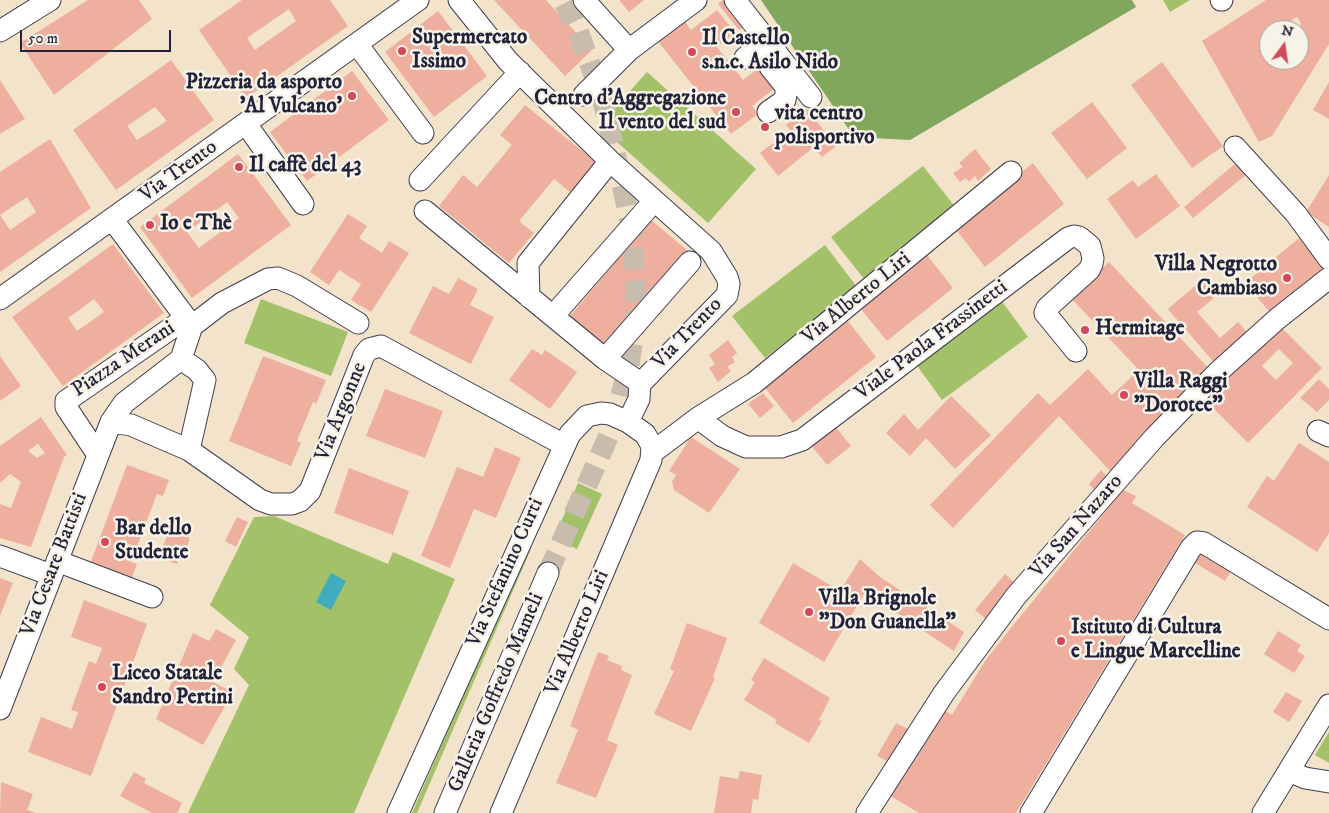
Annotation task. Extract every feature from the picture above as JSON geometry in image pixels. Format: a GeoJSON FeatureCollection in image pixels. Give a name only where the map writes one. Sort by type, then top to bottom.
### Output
{"type":"FeatureCollection","features":[{"type":"Feature","properties":{"kind":"street"},"geometry":{"type":"LineString","coordinates":[[0,31],[50,0]]}},
{"type":"Feature","properties":{"kind":"street","name":"Via Trento"},"geometry":{"type":"LineString","coordinates":[[0,299],[418,0]]}},
{"type":"Feature","properties":{"kind":"street","name":"Via Trento"},"geometry":{"type":"LineString","coordinates":[[459,0],[514,66],[610,161],[711,251],[727,277],[729,290],[727,295],[644,380],[640,381],[604,359],[690,262]]}},
{"type":"Feature","properties":{"kind":"street"},"geometry":{"type":"LineString","coordinates":[[584,0],[629,50]]}},
{"type":"Feature","properties":{"kind":"street"},"geometry":{"type":"LineString","coordinates":[[584,95],[629,50],[696,0]]}},
{"type":"Feature","properties":{"kind":"street"},"geometry":{"type":"LineString","coordinates":[[735,0],[756,49],[786,87],[785,100],[768,112]]}},
{"type":"Feature","properties":{"kind":"street"},"geometry":{"type":"LineString","coordinates":[[356,44],[423,134]]}},
{"type":"Feature","properties":{"kind":"street"},"geometry":{"type":"LineString","coordinates":[[756,49],[811,97]]}},
{"type":"Feature","properties":{"kind":"street"},"geometry":{"type":"LineString","coordinates":[[420,180],[514,66]]}},
{"type":"Feature","properties":{"kind":"street"},"geometry":{"type":"LineString","coordinates":[[246,124],[303,204]]}},
{"type":"Feature","properties":{"kind":"street"},"geometry":{"type":"LineString","coordinates":[[1235,147],[1296,214],[1329,259]]}},
{"type":"Feature","properties":{"kind":"street"},"geometry":{"type":"LineString","coordinates":[[530,297],[528,262],[610,161]]}},
{"type":"Feature","properties":{"kind":"street","name":"Via Alberto Liri"},"geometry":{"type":"LineString","coordinates":[[698,418],[754,382],[1011,172]]}},
{"type":"Feature","properties":{"kind":"street"},"geometry":{"type":"LineString","coordinates":[[553,316],[654,201]]}},
{"type":"Feature","properties":{"kind":"street"},"geometry":{"type":"LineString","coordinates":[[425,211],[604,359]]}},
{"type":"Feature","properties":{"kind":"street","name":"Piazza Merani"},"geometry":{"type":"LineString","coordinates":[[112,219],[189,322],[190,365],[124,403],[111,422],[131,425],[189,450]]}},
{"type":"Feature","properties":{"kind":"street","name":"Viale Paola Frassinetti"},"geometry":{"type":"LineString","coordinates":[[698,418],[722,436],[746,447],[780,447],[802,440],[1068,238],[1074,236],[1079,237],[1090,246],[1093,258],[1092,264],[1089,270],[1047,308],[1045,313],[1076,351]]}},
{"type":"Feature","properties":{"kind":"street","name":"Piazza Merani"},"geometry":{"type":"LineString","coordinates":[[98,455],[66,407],[66,401],[189,322],[268,278],[278,278],[298,286],[358,324]]}},
{"type":"Feature","properties":{"kind":"street","name":"Via San Nazaro"},"geometry":{"type":"LineString","coordinates":[[867,813],[944,693],[1016,596],[1154,438],[1205,385],[1277,319],[1329,278]]}},
{"type":"Feature","properties":{"kind":"street","name":"Via Argonne"},"geometry":{"type":"LineString","coordinates":[[189,450],[260,500],[283,506],[300,501],[310,491],[364,355],[369,349],[381,346],[564,445]]}},
{"type":"Feature","properties":{"kind":"street"},"geometry":{"type":"LineString","coordinates":[[189,450],[205,387],[205,380],[190,365]]}},
{"type":"Feature","properties":{"kind":"street"},"geometry":{"type":"LineString","coordinates":[[628,422],[640,398],[640,381]]}},
{"type":"Feature","properties":{"kind":"street","name":"Via Stefanino Curti"},"geometry":{"type":"LineString","coordinates":[[398,813],[564,445],[575,426],[587,416],[602,412],[628,422],[650,439],[653,452]]}},
{"type":"Feature","properties":{"kind":"street"},"geometry":{"type":"LineString","coordinates":[[653,452],[698,418]]}},
{"type":"Feature","properties":{"kind":"street","name":"Via Cesare Battisti"},"geometry":{"type":"LineString","coordinates":[[0,709],[111,422]]}},
{"type":"Feature","properties":{"kind":"street","name":"Via Alberto Liri"},"geometry":{"type":"LineString","coordinates":[[501,813],[636,498],[653,452]]}},
{"type":"Feature","properties":{"kind":"street"},"geometry":{"type":"LineString","coordinates":[[1031,813],[1186,556],[1197,542],[1204,543],[1329,619]]}},
{"type":"Feature","properties":{"kind":"street"},"geometry":{"type":"LineString","coordinates":[[0,556],[54,568],[152,597]]}},
{"type":"Feature","properties":{"kind":"street","name":"Galleria Goffredo Mameli"},"geometry":{"type":"LineString","coordinates":[[445,813],[548,573]]}},
{"type":"Feature","properties":{"kind":"street"},"geometry":{"type":"LineString","coordinates":[[1266,812],[1329,705]]}},
{"type":"Feature","properties":{"kind":"street"},"geometry":{"type":"LineString","coordinates":[[1289,771],[1305,778],[1329,782]]}},
{"type":"Feature","properties":{"kind":"green space"},"geometry":{"type":"Polygon","coordinates":[[[761,0],[1132,0],[1136,7],[910,140],[854,137],[761,0]]]}},
{"type":"Feature","properties":{"kind":"green space"},"geometry":{"type":"Polygon","coordinates":[[[1163,0],[1190,0],[1170,12],[1163,0]]]}},
{"type":"Feature","properties":{"kind":"green space"},"geometry":{"type":"Polygon","coordinates":[[[647,72],[756,169],[708,223],[599,126],[647,72]]]}},
{"type":"Feature","properties":{"kind":"green space"},"geometry":{"type":"Polygon","coordinates":[[[923,166],[956,208],[864,279],[831,237],[923,166]]]}},
{"type":"Feature","properties":{"kind":"green space"},"geometry":{"type":"Polygon","coordinates":[[[825,245],[857,287],[765,358],[732,316],[825,245]]]}},
{"type":"Feature","properties":{"kind":"green space"},"geometry":{"type":"Polygon","coordinates":[[[261,299],[348,332],[331,376],[244,343],[261,299]]]}},
{"type":"Feature","properties":{"kind":"green space"},"geometry":{"type":"Polygon","coordinates":[[[1001,300],[1028,337],[942,400],[915,363],[1001,300]]]}},
{"type":"Feature","properties":{"kind":"green space"},"geometry":{"type":"Polygon","coordinates":[[[578,483],[602,494],[577,549],[554,538],[578,483]]]}},
{"type":"Feature","properties":{"kind":"green space"},"geometry":{"type":"Polygon","coordinates":[[[274,516],[388,564],[393,552],[455,579],[354,813],[188,813],[249,685],[234,669],[249,637],[210,605],[254,517],[274,516]]]}},
{"type":"Feature","properties":{"kind":"green space"},"geometry":{"type":"Polygon","coordinates":[[[527,549],[531,549],[417,813],[412,813],[527,549]]]}},
{"type":"Feature","properties":{"kind":"green space"},"geometry":{"type":"Polygon","coordinates":[[[1329,732],[1329,763],[1315,755],[1329,732]]]}},
{"type":"Feature","properties":{"kind":"water"},"geometry":{"type":"Polygon","coordinates":[[[331,573],[346,581],[331,610],[316,602],[331,573]]]}},
{"type":"Feature","properties":{"kind":"building"},"geometry":{"type":"Polygon","coordinates":[[[88,0],[139,0],[152,19],[54,95],[20,43],[88,0]]]}},
{"type":"Feature","properties":{"kind":"building"},"geometry":{"type":"Polygon","coordinates":[[[242,0],[330,0],[348,26],[246,98],[199,30],[242,0]],[[289,9],[247,38],[255,50],[296,21],[289,9]]]}},
{"type":"Feature","properties":{"kind":"building"},"geometry":{"type":"Polygon","coordinates":[[[494,0],[546,0],[592,50],[565,76],[494,0]]]}},
{"type":"Feature","properties":{"kind":"building"},"geometry":{"type":"Polygon","coordinates":[[[619,0],[644,0],[629,12],[619,0]]]}},
{"type":"Feature","properties":{"kind":"building"},"geometry":{"type":"Polygon","coordinates":[[[723,0],[728,0],[746,25],[739,30],[718,4],[723,0]]]}},
{"type":"Feature","properties":{"kind":"building"},"geometry":{"type":"Polygon","coordinates":[[[1266,0],[1329,0],[1329,44],[1272,136],[1259,142],[1202,41],[1266,0]]]}},
{"type":"Feature","properties":{"kind":"building"},"geometry":{"type":"Polygon","coordinates":[[[717,10],[735,33],[717,47],[743,80],[760,67],[776,87],[752,106],[758,114],[731,134],[657,40],[683,19],[691,30],[717,10]]]}},
{"type":"Feature","properties":{"kind":"building"},"geometry":{"type":"Polygon","coordinates":[[[438,11],[487,76],[434,117],[385,52],[438,11]]]}},
{"type":"Feature","properties":{"kind":"building"},"geometry":{"type":"Polygon","coordinates":[[[171,60],[214,120],[116,190],[73,130],[171,60]],[[155,107],[127,126],[137,140],[167,121],[155,107]]]}},
{"type":"Feature","properties":{"kind":"building"},"geometry":{"type":"Polygon","coordinates":[[[1162,62],[1223,146],[1192,168],[1131,85],[1162,62]]]}},
{"type":"Feature","properties":{"kind":"building"},"geometry":{"type":"Polygon","coordinates":[[[352,71],[389,120],[307,181],[270,132],[352,71]]]}},
{"type":"Feature","properties":{"kind":"building"},"geometry":{"type":"Polygon","coordinates":[[[0,80],[25,119],[0,134],[0,80]]]}},
{"type":"Feature","properties":{"kind":"building"},"geometry":{"type":"Polygon","coordinates":[[[1329,82],[1329,119],[1313,110],[1329,82]]]}},
{"type":"Feature","properties":{"kind":"building"},"geometry":{"type":"Polygon","coordinates":[[[1092,102],[1127,148],[1087,179],[1051,133],[1092,102]]]}},
{"type":"Feature","properties":{"kind":"building"},"geometry":{"type":"Polygon","coordinates":[[[525,105],[596,162],[571,193],[554,179],[519,221],[534,233],[509,263],[439,206],[463,175],[477,187],[512,145],[500,135],[525,105]]]}},
{"type":"Feature","properties":{"kind":"building"},"geometry":{"type":"Polygon","coordinates":[[[807,109],[836,146],[822,157],[814,147],[778,176],[760,153],[790,130],[786,125],[807,109]]]}},
{"type":"Feature","properties":{"kind":"building"},"geometry":{"type":"Polygon","coordinates":[[[50,139],[91,208],[0,272],[0,215],[0,172],[50,139]],[[27,197],[0,215],[10,230],[36,212],[27,197]]]}},
{"type":"Feature","properties":{"kind":"building"},"geometry":{"type":"Polygon","coordinates":[[[975,149],[991,169],[978,181],[975,176],[969,182],[966,178],[960,182],[953,173],[963,167],[959,163],[975,149]]]}},
{"type":"Feature","properties":{"kind":"building"},"geometry":{"type":"Polygon","coordinates":[[[238,154],[291,225],[192,298],[140,227],[238,154]],[[227,202],[187,232],[199,248],[239,218],[227,202]]]}},
{"type":"Feature","properties":{"kind":"building"},"geometry":{"type":"Polygon","coordinates":[[[1237,162],[1247,174],[1193,218],[1184,207],[1237,162]]]}},
{"type":"Feature","properties":{"kind":"building"},"geometry":{"type":"Polygon","coordinates":[[[1033,163],[1064,204],[985,267],[954,227],[1033,163]]]}},
{"type":"Feature","properties":{"kind":"building"},"geometry":{"type":"Polygon","coordinates":[[[1156,174],[1180,206],[1136,239],[1107,199],[1133,180],[1138,187],[1156,174]]]}},
{"type":"Feature","properties":{"kind":"building"},"geometry":{"type":"Polygon","coordinates":[[[1329,175],[1329,227],[1306,212],[1329,175]]]}},
{"type":"Feature","properties":{"kind":"building"},"geometry":{"type":"Polygon","coordinates":[[[348,214],[367,226],[359,238],[382,253],[389,241],[409,253],[371,312],[351,300],[361,284],[339,270],[329,285],[310,272],[348,214]]]}},
{"type":"Feature","properties":{"kind":"building"},"geometry":{"type":"Polygon","coordinates":[[[651,220],[687,250],[606,347],[570,316],[651,220]]]}},
{"type":"Feature","properties":{"kind":"building","name":"Villa Negrotto Cambiaso"},"geometry":{"type":"Polygon","coordinates":[[[1299,238],[1329,273],[1275,318],[1245,283],[1299,238]]]}},
{"type":"Feature","properties":{"kind":"building"},"geometry":{"type":"Polygon","coordinates":[[[113,244],[164,313],[63,386],[12,317],[113,244]],[[94,299],[68,318],[77,331],[104,312],[94,299]]]}},
{"type":"Feature","properties":{"kind":"building"},"geometry":{"type":"Polygon","coordinates":[[[927,255],[953,288],[887,341],[860,308],[927,255]]]}},
{"type":"Feature","properties":{"kind":"building","name":"Villa Raggi \"Dorotee\""},"geometry":{"type":"Polygon","coordinates":[[[1109,262],[1212,372],[1111,472],[1059,416],[953,528],[930,505],[1038,393],[1050,405],[1088,369],[1112,395],[1139,370],[1071,298],[1109,262]]]}},
{"type":"Feature","properties":{"kind":"building"},"geometry":{"type":"Polygon","coordinates":[[[458,278],[478,289],[470,305],[494,317],[471,364],[409,333],[433,286],[449,294],[458,278]]]}},
{"type":"Feature","properties":{"kind":"building"},"geometry":{"type":"Polygon","coordinates":[[[1202,280],[1216,296],[1197,312],[1220,338],[1238,322],[1252,338],[1218,367],[1168,309],[1202,280]]]}},
{"type":"Feature","properties":{"kind":"building"},"geometry":{"type":"Polygon","coordinates":[[[848,321],[876,357],[793,423],[765,388],[848,321]]]}},
{"type":"Feature","properties":{"kind":"building"},"geometry":{"type":"Polygon","coordinates":[[[1275,321],[1322,368],[1248,443],[1201,396],[1275,321]],[[1279,349],[1262,366],[1276,380],[1293,363],[1279,349]]]}},
{"type":"Feature","properties":{"kind":"building"},"geometry":{"type":"Polygon","coordinates":[[[728,340],[737,353],[732,357],[735,362],[727,367],[731,371],[718,382],[709,368],[715,364],[709,355],[728,340]]]}},
{"type":"Feature","properties":{"kind":"building"},"geometry":{"type":"Polygon","coordinates":[[[532,349],[542,355],[545,350],[577,372],[550,409],[509,380],[532,349]]]}},
{"type":"Feature","properties":{"kind":"building"},"geometry":{"type":"Polygon","coordinates":[[[0,356],[21,386],[0,401],[0,356]]]}},
{"type":"Feature","properties":{"kind":"building"},"geometry":{"type":"Polygon","coordinates":[[[263,356],[326,380],[316,404],[313,402],[297,441],[301,443],[291,466],[229,441],[263,356]]]}},
{"type":"Feature","properties":{"kind":"building"},"geometry":{"type":"Polygon","coordinates":[[[1319,379],[1329,389],[1329,400],[1317,412],[1300,398],[1319,379]]]}},
{"type":"Feature","properties":{"kind":"building"},"geometry":{"type":"Polygon","coordinates":[[[385,389],[443,411],[425,458],[366,436],[385,389]]]}},
{"type":"Feature","properties":{"kind":"building"},"geometry":{"type":"Polygon","coordinates":[[[763,393],[774,406],[760,418],[748,404],[763,393]]]}},
{"type":"Feature","properties":{"kind":"building"},"geometry":{"type":"Polygon","coordinates":[[[951,396],[991,435],[955,469],[926,438],[910,456],[886,433],[904,414],[918,430],[951,396]]]}},
{"type":"Feature","properties":{"kind":"building"},"geometry":{"type":"Polygon","coordinates":[[[41,417],[67,455],[64,457],[31,547],[0,538],[0,504],[11,508],[21,482],[10,474],[0,483],[0,446],[41,417]],[[38,444],[28,451],[37,458],[45,453],[38,444]]]}},
{"type":"Feature","properties":{"kind":"building"},"geometry":{"type":"Polygon","coordinates":[[[834,425],[851,446],[827,465],[810,444],[834,425]]]}},
{"type":"Feature","properties":{"kind":"building"},"geometry":{"type":"Polygon","coordinates":[[[691,437],[740,469],[709,513],[674,490],[672,481],[676,475],[669,471],[691,437]]]}},
{"type":"Feature","properties":{"kind":"building"},"geometry":{"type":"Polygon","coordinates":[[[1299,443],[1329,462],[1329,533],[1317,552],[1247,507],[1267,476],[1274,481],[1299,443]]]}},
{"type":"Feature","properties":{"kind":"building"},"geometry":{"type":"Polygon","coordinates":[[[495,447],[521,458],[496,518],[474,509],[450,568],[421,556],[457,467],[483,477],[495,447]]]}},
{"type":"Feature","properties":{"kind":"building"},"geometry":{"type":"Polygon","coordinates":[[[127,465],[169,480],[163,496],[157,494],[131,562],[137,564],[131,580],[90,564],[127,465]]]}},
{"type":"Feature","properties":{"kind":"building"},"geometry":{"type":"Polygon","coordinates":[[[349,468],[409,491],[393,535],[334,513],[349,468]]]}},
{"type":"Feature","properties":{"kind":"building"},"geometry":{"type":"Polygon","coordinates":[[[1101,470],[1110,479],[1097,493],[1089,484],[1101,470]]]}},
{"type":"Feature","properties":{"kind":"building","name":"Istituto di Cultura e Lingue Marcelline"},"geometry":{"type":"Polygon","coordinates":[[[1123,490],[1136,496],[1132,503],[1185,535],[1016,813],[919,813],[884,792],[938,706],[952,715],[985,661],[1123,490]]]}},
{"type":"Feature","properties":{"kind":"building"},"geometry":{"type":"Polygon","coordinates":[[[237,517],[248,522],[236,547],[225,541],[237,517]]]}},
{"type":"Feature","properties":{"kind":"building"},"geometry":{"type":"Polygon","coordinates":[[[170,530],[190,538],[184,555],[180,554],[177,564],[158,557],[170,530]]]}},
{"type":"Feature","properties":{"kind":"building"},"geometry":{"type":"Polygon","coordinates":[[[1203,548],[1234,566],[1225,581],[1195,563],[1203,548]]]}},
{"type":"Feature","properties":{"kind":"building","name":"Villa Brignole \"Don Guanella\""},"geometry":{"type":"Polygon","coordinates":[[[860,559],[880,577],[964,632],[954,651],[865,592],[824,662],[759,623],[793,563],[840,591],[860,559]]]}},
{"type":"Feature","properties":{"kind":"building"},"geometry":{"type":"Polygon","coordinates":[[[1005,574],[1018,586],[988,621],[975,610],[1005,574]]]}},
{"type":"Feature","properties":{"kind":"building"},"geometry":{"type":"Polygon","coordinates":[[[0,578],[13,583],[0,616],[0,578]]]}},
{"type":"Feature","properties":{"kind":"building","name":"Liceo Statale Sandro Pertini"},"geometry":{"type":"Polygon","coordinates":[[[84,600],[147,624],[91,776],[28,752],[41,717],[72,729],[78,712],[71,710],[89,661],[96,664],[102,648],[71,637],[84,600]]]}},
{"type":"Feature","properties":{"kind":"building"},"geometry":{"type":"Polygon","coordinates":[[[687,623],[727,638],[713,677],[715,678],[691,731],[654,714],[674,671],[670,669],[687,623]]]}},
{"type":"Feature","properties":{"kind":"building"},"geometry":{"type":"Polygon","coordinates":[[[216,629],[236,640],[213,682],[233,692],[203,745],[156,719],[193,633],[209,641],[216,629]]]}},
{"type":"Feature","properties":{"kind":"building"},"geometry":{"type":"Polygon","coordinates":[[[1278,631],[1301,645],[1297,651],[1305,656],[1294,673],[1264,654],[1278,631]]]}},
{"type":"Feature","properties":{"kind":"building"},"geometry":{"type":"Polygon","coordinates":[[[598,652],[609,656],[607,660],[622,666],[621,670],[632,675],[607,740],[618,745],[596,798],[556,783],[578,730],[570,726],[598,652]]]}},
{"type":"Feature","properties":{"kind":"building"},"geometry":{"type":"Polygon","coordinates":[[[764,658],[830,698],[819,720],[822,721],[809,743],[775,723],[777,720],[744,700],[755,682],[751,680],[764,658]]]}},
{"type":"Feature","properties":{"kind":"building"},"geometry":{"type":"Polygon","coordinates":[[[1286,692],[1302,701],[1289,722],[1273,712],[1286,692]]]}},
{"type":"Feature","properties":{"kind":"building"},"geometry":{"type":"Polygon","coordinates":[[[896,723],[912,731],[893,764],[877,756],[896,723]]]}},
{"type":"Feature","properties":{"kind":"building"},"geometry":{"type":"Polygon","coordinates":[[[740,771],[762,775],[758,800],[753,799],[751,813],[714,813],[720,776],[738,779],[740,771]]]}},
{"type":"Feature","properties":{"kind":"building"},"geometry":{"type":"Polygon","coordinates":[[[134,772],[146,779],[144,783],[182,803],[177,813],[152,813],[120,796],[134,772]]]}},
{"type":"Feature","properties":{"kind":"building"},"geometry":{"type":"Polygon","coordinates":[[[1,782],[33,794],[27,810],[36,813],[0,813],[1,782]]]}},
{"type":"Feature","properties":{"kind":"tunnel"},"geometry":{"type":"LineString","coordinates":[[548,573],[613,426],[629,365],[637,309],[632,231],[602,97],[577,28],[563,0]]}},
{"type":"Feature","properties":{"kind":"place","name":"Supermercato Issimo"},"geometry":{"type":"Point","coordinates":[402,51]}},
{"type":"Feature","properties":{"kind":"place","name":"Il Castello s.n.c. Asilo Nido"},"geometry":{"type":"Point","coordinates":[692,52]}},
{"type":"Feature","properties":{"kind":"place","name":"Pizzeria da asporto 'Al Vulcano'"},"geometry":{"type":"Point","coordinates":[352,96]}},
{"type":"Feature","properties":{"kind":"place","name":"Centro d'Aggregazione Il vento del sud"},"geometry":{"type":"Point","coordinates":[736,112]}},
{"type":"Feature","properties":{"kind":"place","name":"vita centro polisportivo"},"geometry":{"type":"Point","coordinates":[765,127]}},
{"type":"Feature","properties":{"kind":"place","name":"Il caffè del 43"},"geometry":{"type":"Point","coordinates":[239,167]}},
{"type":"Feature","properties":{"kind":"place","name":"Io e Thè"},"geometry":{"type":"Point","coordinates":[150,225]}},
{"type":"Feature","properties":{"kind":"place","name":"Villa Negrotto Cambiaso"},"geometry":{"type":"Point","coordinates":[1287,278]}},
{"type":"Feature","properties":{"kind":"place","name":"Hermitage"},"geometry":{"type":"Point","coordinates":[1085,330]}},
{"type":"Feature","properties":{"kind":"place","name":"Villa Raggi \"Dorotee\""},"geometry":{"type":"Point","coordinates":[1124,395]}},
{"type":"Feature","properties":{"kind":"place","name":"Bar dello Studente"},"geometry":{"type":"Point","coordinates":[105,542]}},
{"type":"Feature","properties":{"kind":"place","name":"Villa Brignole \"Don Guanella\""},"geometry":{"type":"Point","coordinates":[809,612]}},
{"type":"Feature","properties":{"kind":"place","name":"Istituto di Cultura e Lingue Marcelline"},"geometry":{"type":"Point","coordinates":[1061,641]}},
{"type":"Feature","properties":{"kind":"place","name":"Liceo Statale Sandro Pertini"},"geometry":{"type":"Point","coordinates":[102,687]}}]}
